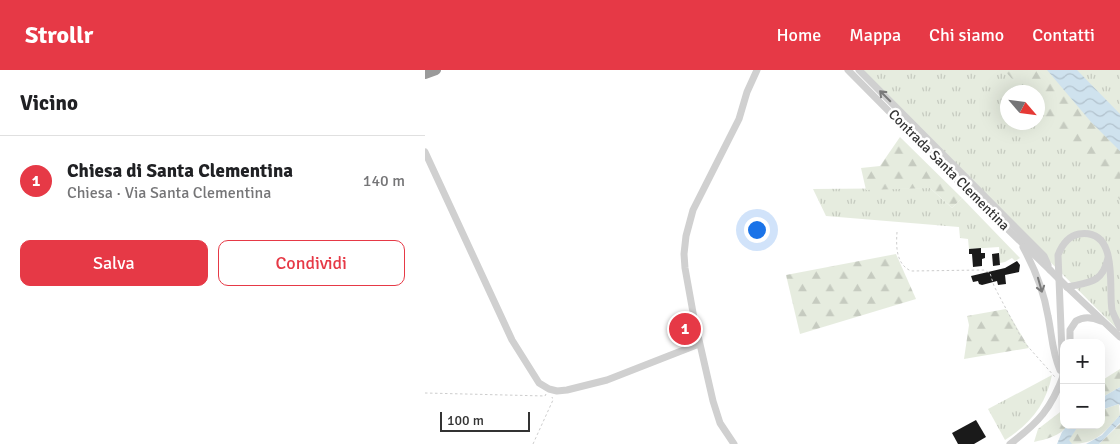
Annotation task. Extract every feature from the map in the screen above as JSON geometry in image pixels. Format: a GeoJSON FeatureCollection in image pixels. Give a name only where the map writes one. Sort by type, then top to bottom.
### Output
{"type":"FeatureCollection","features":[{"type":"Feature","properties":{"kind":"highway"},"geometry":{"type":"LineString","coordinates":[[425,74],[436,70]]}},
{"type":"Feature","properties":{"kind":"street"},"geometry":{"type":"LineString","coordinates":[[734,444],[720,423],[699,344],[685,268],[686,236],[693,210],[739,119],[747,92],[757,70]]}},
{"type":"Feature","properties":{"kind":"street","name":"Contrada Santa Clementina"},"geometry":{"type":"LineString","coordinates":[[848,70],[1019,241],[1120,338]]}},
{"type":"Feature","properties":{"kind":"street","name":"Contrada Santa Clementina"},"geometry":{"type":"LineString","coordinates":[[859,70],[1044,256],[1050,270]]}},
{"type":"Feature","properties":{"kind":"street"},"geometry":{"type":"LineString","coordinates":[[425,152],[512,340],[539,383],[557,391],[567,390],[607,380],[699,344]]}},
{"type":"Feature","properties":{"kind":"street"},"geometry":{"type":"LineString","coordinates":[[1061,339],[1058,255],[1067,241],[1077,234],[1085,234],[1099,240],[1104,246],[1111,269],[1113,312],[1119,326]]}},
{"type":"Feature","properties":{"kind":"street"},"geometry":{"type":"LineString","coordinates":[[1019,241],[1036,271],[1048,315],[1054,356],[1060,371]]}},
{"type":"Feature","properties":{"kind":"street"},"geometry":{"type":"LineString","coordinates":[[1067,287],[1094,281],[1100,277],[1106,268],[1108,255]]}},
{"type":"Feature","properties":{"kind":"street"},"geometry":{"type":"LineString","coordinates":[[1070,339],[1070,330],[1079,319],[1093,317],[1105,322]]}},
{"type":"Feature","properties":{"kind":"street"},"geometry":{"type":"LineString","coordinates":[[1010,444],[1039,420],[1051,404],[1060,384]]}},
{"type":"Feature","properties":{"kind":"path"},"geometry":{"type":"LineString","coordinates":[[897,232],[896,248],[902,265],[911,271],[973,272],[984,270],[990,272],[995,286],[1023,341],[1060,375]]}},
{"type":"Feature","properties":{"kind":"path"},"geometry":{"type":"LineString","coordinates":[[425,393],[545,396],[549,389]]}},
{"type":"Feature","properties":{"kind":"path"},"geometry":{"type":"LineString","coordinates":[[533,444],[553,400],[549,389]]}},
{"type":"Feature","properties":{"kind":"green space"},"geometry":{"type":"Polygon","coordinates":[[[859,70],[1120,70],[1120,332],[859,70]]]}},
{"type":"Feature","properties":{"kind":"green space"},"geometry":{"type":"Polygon","coordinates":[[[1004,70],[1047,70],[1091,122],[1120,151],[1120,200],[1045,115],[1045,85],[1018,85],[1004,70]]]}},
{"type":"Feature","properties":{"kind":"green space"},"geometry":{"type":"Polygon","coordinates":[[[900,137],[962,198],[952,208],[930,188],[866,190],[861,168],[880,166],[900,137]]]}},
{"type":"Feature","properties":{"kind":"green space"},"geometry":{"type":"Polygon","coordinates":[[[930,188],[952,208],[962,198],[1020,258],[1015,261],[1012,258],[1000,263],[999,247],[969,249],[968,239],[960,238],[959,227],[826,216],[813,189],[930,188]]]}},
{"type":"Feature","properties":{"kind":"green space"},"geometry":{"type":"Polygon","coordinates":[[[896,254],[916,299],[800,334],[786,275],[896,254]]]}},
{"type":"Feature","properties":{"kind":"green space"},"geometry":{"type":"Polygon","coordinates":[[[1006,309],[1029,348],[964,359],[969,325],[967,316],[1006,309]]]}},
{"type":"Feature","properties":{"kind":"green space"},"geometry":{"type":"Polygon","coordinates":[[[1120,369],[1120,387],[1105,396],[1105,378],[1120,369]]]}},
{"type":"Feature","properties":{"kind":"green space"},"geometry":{"type":"Polygon","coordinates":[[[1052,375],[1046,396],[1036,413],[1005,440],[988,409],[1052,375]]]}},
{"type":"Feature","properties":{"kind":"green space"},"geometry":{"type":"Polygon","coordinates":[[[1119,404],[1120,415],[1104,432],[1093,440],[1071,444],[1068,440],[1076,429],[1105,429],[1105,409],[1119,404]]]}},
{"type":"Feature","properties":{"kind":"green space"},"geometry":{"type":"Polygon","coordinates":[[[1060,412],[1060,429],[1065,429],[1044,440],[1034,442],[1038,429],[1060,412]]]}},
{"type":"Feature","properties":{"kind":"green space"},"geometry":{"type":"Polygon","coordinates":[[[1120,424],[1120,444],[1099,444],[1120,424]]]}},
{"type":"Feature","properties":{"kind":"water"},"geometry":{"type":"Polygon","coordinates":[[[1047,70],[1077,70],[1120,114],[1120,151],[1091,122],[1047,70]]]}},
{"type":"Feature","properties":{"kind":"water"},"geometry":{"type":"Polygon","coordinates":[[[1120,387],[1120,406],[1119,404],[1105,409],[1105,396],[1120,387]]]}},
{"type":"Feature","properties":{"kind":"water"},"geometry":{"type":"Polygon","coordinates":[[[1120,415],[1120,423],[1099,444],[1086,444],[1102,435],[1120,415]]]}},
{"type":"Feature","properties":{"kind":"water"},"geometry":{"type":"Polygon","coordinates":[[[1065,429],[1076,429],[1069,440],[1072,444],[1057,444],[1065,429]]]}},
{"type":"Feature","properties":{"kind":"building"},"geometry":{"type":"Polygon","coordinates":[[[981,248],[981,253],[985,253],[985,258],[982,259],[982,266],[973,267],[972,254],[969,254],[969,249],[981,248]]]}},
{"type":"Feature","properties":{"kind":"building"},"geometry":{"type":"Polygon","coordinates":[[[999,253],[1000,265],[993,266],[992,254],[999,253]]]}},
{"type":"Feature","properties":{"kind":"building"},"geometry":{"type":"Polygon","coordinates":[[[1017,261],[1020,265],[1019,272],[1005,275],[1006,284],[998,285],[997,281],[982,285],[978,281],[973,282],[971,276],[1005,268],[1017,261]]]}},
{"type":"Feature","properties":{"kind":"building"},"geometry":{"type":"Polygon","coordinates":[[[689,322],[692,334],[679,336],[677,324],[689,322]]]}},
{"type":"Feature","properties":{"kind":"building"},"geometry":{"type":"Polygon","coordinates":[[[976,420],[986,437],[974,444],[958,444],[952,433],[976,420]]]}},
{"type":"Feature","properties":{"kind":"place","name":"Chiesa di Santa Clementina"},"geometry":{"type":"Point","coordinates":[685,329]}}]}
